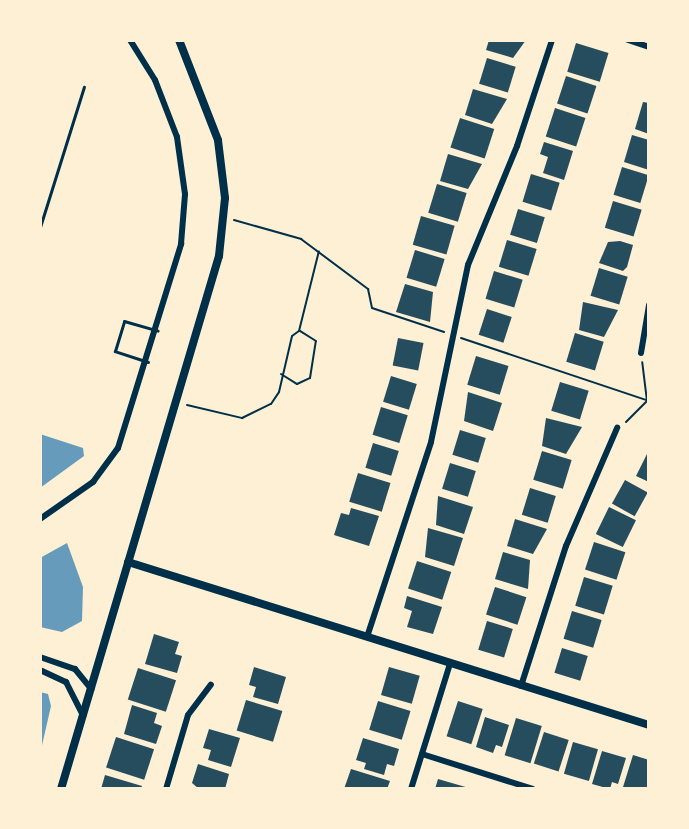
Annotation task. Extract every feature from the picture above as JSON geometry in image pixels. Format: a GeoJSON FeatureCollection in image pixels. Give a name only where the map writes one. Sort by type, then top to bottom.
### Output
{"type":"FeatureCollection","features":[{"type":"Feature","properties":{"kind":"street"},"geometry":{"type":"LineString","coordinates":[[40,519],[79,494],[108,466],[127,431],[181,244],[184,178],[171,117],[130,40]]}},
{"type":"Feature","properties":{"kind":"street"},"geometry":{"type":"LineString","coordinates":[[61,789],[219,256],[225,217],[218,140],[179,40]]}},
{"type":"Feature","properties":{"kind":"street"},"geometry":{"type":"LineString","coordinates":[[367,637],[431,442],[468,265],[517,146],[552,40]]}},
{"type":"Feature","properties":{"kind":"street"},"geometry":{"type":"LineString","coordinates":[[628,40],[649,47]]}},
{"type":"Feature","properties":{"kind":"street"},"geometry":{"type":"LineString","coordinates":[[641,353],[649,305]]}},
{"type":"Feature","properties":{"kind":"street"},"geometry":{"type":"LineString","coordinates":[[521,686],[566,546],[617,428]]}},
{"type":"Feature","properties":{"kind":"street"},"geometry":{"type":"LineString","coordinates":[[128,562],[649,725]]}},
{"type":"Feature","properties":{"kind":"street"},"geometry":{"type":"LineString","coordinates":[[40,657],[75,669],[91,689]]}},
{"type":"Feature","properties":{"kind":"street"},"geometry":{"type":"LineString","coordinates":[[411,789],[450,664]]}},
{"type":"Feature","properties":{"kind":"street"},"geometry":{"type":"LineString","coordinates":[[40,670],[66,682],[83,716]]}},
{"type":"Feature","properties":{"kind":"street"},"geometry":{"type":"LineString","coordinates":[[166,789],[188,715],[211,685]]}},
{"type":"Feature","properties":{"kind":"street"},"geometry":{"type":"LineString","coordinates":[[422,754],[533,789]]}},
{"type":"Feature","properties":{"kind":"lane"},"geometry":{"type":"LineString","coordinates":[[40,227],[84,87]]}},
{"type":"Feature","properties":{"kind":"lane"},"geometry":{"type":"LineString","coordinates":[[148,362],[115,351],[124,321],[158,331]]}},
{"type":"Feature","properties":{"kind":"path"},"geometry":{"type":"LineString","coordinates":[[225,217],[293,236],[320,250],[368,289],[372,308],[648,401]]}},
{"type":"Feature","properties":{"kind":"path"},"geometry":{"type":"LineString","coordinates":[[175,401],[229,417],[252,416],[271,404],[292,336],[299,331],[320,250]]}},
{"type":"Feature","properties":{"kind":"path"},"geometry":{"type":"LineString","coordinates":[[281,374],[297,384],[310,378],[316,341],[299,331]]}},
{"type":"Feature","properties":{"kind":"path"},"geometry":{"type":"LineString","coordinates":[[617,428],[640,413],[648,401],[641,353]]}},
{"type":"Feature","properties":{"kind":"water"},"geometry":{"type":"Polygon","coordinates":[[[40,434],[83,448],[84,456],[40,488],[40,434]]]}},
{"type":"Feature","properties":{"kind":"water"},"geometry":{"type":"Polygon","coordinates":[[[67,543],[83,587],[82,621],[62,632],[40,627],[40,558],[67,543]]]}},
{"type":"Feature","properties":{"kind":"water"},"geometry":{"type":"Polygon","coordinates":[[[40,692],[48,694],[51,706],[40,754],[40,692]]]}},
{"type":"Feature","properties":{"kind":"building"},"geometry":{"type":"Polygon","coordinates":[[[489,40],[526,40],[513,58],[486,50],[489,40]]]}},
{"type":"Feature","properties":{"kind":"building"},"geometry":{"type":"Polygon","coordinates":[[[576,43],[609,53],[600,82],[567,72],[576,43]]]}},
{"type":"Feature","properties":{"kind":"building"},"geometry":{"type":"Polygon","coordinates":[[[487,58],[516,67],[508,93],[479,84],[487,58]]]}},
{"type":"Feature","properties":{"kind":"building"},"geometry":{"type":"Polygon","coordinates":[[[566,76],[596,86],[587,113],[557,104],[566,76]]]}},
{"type":"Feature","properties":{"kind":"building"},"geometry":{"type":"Polygon","coordinates":[[[473,89],[507,99],[492,124],[465,115],[473,89]]]}},
{"type":"Feature","properties":{"kind":"building"},"geometry":{"type":"Polygon","coordinates":[[[643,102],[649,103],[649,134],[635,129],[643,102]]]}},
{"type":"Feature","properties":{"kind":"building"},"geometry":{"type":"Polygon","coordinates":[[[555,108],[585,118],[576,146],[546,137],[555,108]]]}},
{"type":"Feature","properties":{"kind":"building"},"geometry":{"type":"Polygon","coordinates":[[[460,118],[494,129],[485,159],[450,147],[460,118]]]}},
{"type":"Feature","properties":{"kind":"building"},"geometry":{"type":"Polygon","coordinates":[[[632,135],[649,140],[649,170],[624,162],[632,135]]]}},
{"type":"Feature","properties":{"kind":"building"},"geometry":{"type":"Polygon","coordinates":[[[544,142],[573,151],[564,180],[543,173],[548,157],[540,154],[544,142]]]}},
{"type":"Feature","properties":{"kind":"building"},"geometry":{"type":"Polygon","coordinates":[[[448,154],[482,164],[468,189],[440,181],[448,154]]]}},
{"type":"Feature","properties":{"kind":"building"},"geometry":{"type":"Polygon","coordinates":[[[622,167],[649,175],[640,203],[614,195],[622,167]]]}},
{"type":"Feature","properties":{"kind":"building"},"geometry":{"type":"Polygon","coordinates":[[[531,174],[560,183],[551,211],[523,202],[531,174]]]}},
{"type":"Feature","properties":{"kind":"building"},"geometry":{"type":"Polygon","coordinates":[[[437,184],[467,193],[458,222],[428,213],[437,184]]]}},
{"type":"Feature","properties":{"kind":"building"},"geometry":{"type":"Polygon","coordinates":[[[613,201],[642,210],[634,237],[605,228],[613,201]]]}},
{"type":"Feature","properties":{"kind":"building"},"geometry":{"type":"Polygon","coordinates":[[[518,209],[545,217],[537,243],[510,235],[518,209]]]}},
{"type":"Feature","properties":{"kind":"building"},"geometry":{"type":"Polygon","coordinates":[[[421,216],[455,226],[446,254],[413,245],[421,216]]]}},
{"type":"Feature","properties":{"kind":"building"},"geometry":{"type":"Polygon","coordinates":[[[507,240],[537,249],[528,276],[499,267],[507,240]]]}},
{"type":"Feature","properties":{"kind":"building"},"geometry":{"type":"Polygon","coordinates":[[[620,241],[633,245],[627,267],[623,271],[599,263],[608,242],[620,241]]]}},
{"type":"Feature","properties":{"kind":"building"},"geometry":{"type":"Polygon","coordinates":[[[415,250],[445,259],[436,287],[407,278],[415,250]]]}},
{"type":"Feature","properties":{"kind":"building"},"geometry":{"type":"Polygon","coordinates":[[[599,268],[628,277],[619,305],[591,296],[599,268]]]}},
{"type":"Feature","properties":{"kind":"building"},"geometry":{"type":"Polygon","coordinates":[[[494,271],[523,280],[514,308],[486,299],[494,271]]]}},
{"type":"Feature","properties":{"kind":"building"},"geometry":{"type":"Polygon","coordinates":[[[405,284],[433,292],[430,322],[396,312],[405,284]]]}},
{"type":"Feature","properties":{"kind":"building"},"geometry":{"type":"Polygon","coordinates":[[[583,302],[618,310],[604,337],[579,330],[583,302]]]}},
{"type":"Feature","properties":{"kind":"building"},"geometry":{"type":"Polygon","coordinates":[[[487,309],[512,317],[503,343],[479,335],[487,309]]]}},
{"type":"Feature","properties":{"kind":"building"},"geometry":{"type":"Polygon","coordinates":[[[575,333],[604,342],[595,370],[566,362],[575,333]]]}},
{"type":"Feature","properties":{"kind":"building"},"geometry":{"type":"Polygon","coordinates":[[[398,338],[424,343],[418,370],[393,365],[398,338]]]}},
{"type":"Feature","properties":{"kind":"building"},"geometry":{"type":"Polygon","coordinates":[[[476,356],[509,366],[500,395],[467,385],[476,356]]]}},
{"type":"Feature","properties":{"kind":"building"},"geometry":{"type":"Polygon","coordinates":[[[391,376],[417,384],[409,410],[383,402],[391,376]]]}},
{"type":"Feature","properties":{"kind":"building"},"geometry":{"type":"Polygon","coordinates":[[[560,382],[589,391],[580,419],[551,411],[560,382]]]}},
{"type":"Feature","properties":{"kind":"building"},"geometry":{"type":"Polygon","coordinates":[[[468,392],[502,403],[493,431],[464,421],[468,392]]]}},
{"type":"Feature","properties":{"kind":"building"},"geometry":{"type":"Polygon","coordinates":[[[381,407],[408,415],[399,443],[373,435],[381,407]]]}},
{"type":"Feature","properties":{"kind":"building"},"geometry":{"type":"Polygon","coordinates":[[[546,418],[582,427],[566,454],[542,446],[546,418]]]}},
{"type":"Feature","properties":{"kind":"building"},"geometry":{"type":"Polygon","coordinates":[[[460,430],[486,438],[478,463],[452,455],[460,430]]]}},
{"type":"Feature","properties":{"kind":"building"},"geometry":{"type":"Polygon","coordinates":[[[373,443],[399,451],[391,476],[365,468],[373,443]]]}},
{"type":"Feature","properties":{"kind":"building"},"geometry":{"type":"Polygon","coordinates":[[[649,450],[649,482],[636,476],[649,450]]]}},
{"type":"Feature","properties":{"kind":"building"},"geometry":{"type":"Polygon","coordinates":[[[542,451],[572,460],[563,489],[533,480],[542,451]]]}},
{"type":"Feature","properties":{"kind":"building"},"geometry":{"type":"Polygon","coordinates":[[[450,463],[476,471],[468,497],[442,489],[450,463]]]}},
{"type":"Feature","properties":{"kind":"building"},"geometry":{"type":"Polygon","coordinates":[[[358,473],[391,483],[382,512],[349,502],[358,473]]]}},
{"type":"Feature","properties":{"kind":"building"},"geometry":{"type":"Polygon","coordinates":[[[625,480],[648,493],[635,516],[612,504],[625,480]]]}},
{"type":"Feature","properties":{"kind":"building"},"geometry":{"type":"Polygon","coordinates":[[[530,488],[556,496],[548,523],[522,515],[530,488]]]}},
{"type":"Feature","properties":{"kind":"building"},"geometry":{"type":"Polygon","coordinates":[[[438,496],[473,507],[464,534],[436,525],[438,496]]]}},
{"type":"Feature","properties":{"kind":"building"},"geometry":{"type":"Polygon","coordinates":[[[609,507],[636,520],[623,547],[596,534],[609,507]]]}},
{"type":"Feature","properties":{"kind":"building"},"geometry":{"type":"Polygon","coordinates":[[[351,508],[379,516],[369,546],[334,535],[341,513],[349,515],[351,508]]]}},
{"type":"Feature","properties":{"kind":"building"},"geometry":{"type":"Polygon","coordinates":[[[515,519],[547,529],[533,554],[507,546],[515,519]]]}},
{"type":"Feature","properties":{"kind":"building"},"geometry":{"type":"Polygon","coordinates":[[[428,528],[463,538],[454,566],[425,557],[428,528]]]}},
{"type":"Feature","properties":{"kind":"building"},"geometry":{"type":"Polygon","coordinates":[[[594,542],[625,552],[616,580],[585,570],[594,542]]]}},
{"type":"Feature","properties":{"kind":"building"},"geometry":{"type":"Polygon","coordinates":[[[503,552],[530,560],[528,589],[495,579],[503,552]]]}},
{"type":"Feature","properties":{"kind":"building"},"geometry":{"type":"Polygon","coordinates":[[[417,561],[451,572],[442,600],[408,589],[417,561]]]}},
{"type":"Feature","properties":{"kind":"building"},"geometry":{"type":"Polygon","coordinates":[[[584,577],[613,586],[604,614],[575,606],[584,577]]]}},
{"type":"Feature","properties":{"kind":"building"},"geometry":{"type":"Polygon","coordinates":[[[495,587],[526,597],[517,625],[486,615],[495,587]]]}},
{"type":"Feature","properties":{"kind":"building"},"geometry":{"type":"Polygon","coordinates":[[[407,596],[442,607],[433,634],[407,627],[412,611],[404,608],[407,596]]]}},
{"type":"Feature","properties":{"kind":"building"},"geometry":{"type":"Polygon","coordinates":[[[572,611],[602,620],[593,648],[564,639],[572,611]]]}},
{"type":"Feature","properties":{"kind":"building"},"geometry":{"type":"Polygon","coordinates":[[[487,621],[513,629],[504,658],[478,650],[487,621]]]}},
{"type":"Feature","properties":{"kind":"building"},"geometry":{"type":"Polygon","coordinates":[[[154,634],[179,642],[175,654],[182,656],[177,673],[145,664],[154,634]]]}},
{"type":"Feature","properties":{"kind":"building"},"geometry":{"type":"Polygon","coordinates":[[[562,648],[588,656],[580,681],[554,673],[562,648]]]}},
{"type":"Feature","properties":{"kind":"building"},"geometry":{"type":"Polygon","coordinates":[[[254,667],[286,677],[278,704],[253,697],[256,687],[249,685],[254,667]]]}},
{"type":"Feature","properties":{"kind":"building"},"geometry":{"type":"Polygon","coordinates":[[[389,667],[420,676],[412,704],[381,695],[389,667]]]}},
{"type":"Feature","properties":{"kind":"building"},"geometry":{"type":"Polygon","coordinates":[[[138,668],[176,680],[166,712],[128,699],[138,668]]]}},
{"type":"Feature","properties":{"kind":"building"},"geometry":{"type":"Polygon","coordinates":[[[246,700],[282,711],[273,742],[237,731],[246,700]]]}},
{"type":"Feature","properties":{"kind":"building"},"geometry":{"type":"Polygon","coordinates":[[[378,701],[411,711],[402,740],[369,730],[378,701]]]}},
{"type":"Feature","properties":{"kind":"building"},"geometry":{"type":"Polygon","coordinates":[[[458,701],[483,709],[471,744],[447,736],[458,701]]]}},
{"type":"Feature","properties":{"kind":"building"},"geometry":{"type":"Polygon","coordinates":[[[132,705],[157,713],[154,723],[162,726],[156,744],[124,734],[132,705]]]}},
{"type":"Feature","properties":{"kind":"building"},"geometry":{"type":"Polygon","coordinates":[[[485,717],[509,725],[502,747],[496,745],[493,753],[476,747],[485,717]]]}},
{"type":"Feature","properties":{"kind":"building"},"geometry":{"type":"Polygon","coordinates":[[[516,718],[542,726],[530,763],[505,755],[516,718]]]}},
{"type":"Feature","properties":{"kind":"building"},"geometry":{"type":"Polygon","coordinates":[[[209,729],[240,738],[231,767],[208,760],[211,750],[203,748],[209,729]]]}},
{"type":"Feature","properties":{"kind":"building"},"geometry":{"type":"Polygon","coordinates":[[[544,732],[569,740],[559,771],[534,763],[544,732]]]}},
{"type":"Feature","properties":{"kind":"building"},"geometry":{"type":"Polygon","coordinates":[[[116,737],[154,749],[144,780],[106,767],[116,737]]]}},
{"type":"Feature","properties":{"kind":"building"},"geometry":{"type":"Polygon","coordinates":[[[363,738],[399,749],[394,766],[387,764],[384,775],[364,769],[366,763],[356,760],[363,738]]]}},
{"type":"Feature","properties":{"kind":"building"},"geometry":{"type":"Polygon","coordinates":[[[573,742],[598,749],[589,781],[564,774],[573,742]]]}},
{"type":"Feature","properties":{"kind":"building"},"geometry":{"type":"Polygon","coordinates":[[[602,751],[626,758],[618,784],[612,782],[610,789],[592,784],[602,751]]]}},
{"type":"Feature","properties":{"kind":"building"},"geometry":{"type":"Polygon","coordinates":[[[633,755],[649,760],[649,789],[623,787],[633,755]]]}},
{"type":"Feature","properties":{"kind":"building"},"geometry":{"type":"Polygon","coordinates":[[[198,764],[229,774],[225,789],[199,789],[192,783],[198,764]]]}},
{"type":"Feature","properties":{"kind":"building"},"geometry":{"type":"Polygon","coordinates":[[[351,769],[390,781],[387,789],[344,789],[351,769]]]}},
{"type":"Feature","properties":{"kind":"building"},"geometry":{"type":"Polygon","coordinates":[[[105,775],[142,786],[141,789],[101,789],[105,775]]]}},
{"type":"Feature","properties":{"kind":"building"},"geometry":{"type":"Polygon","coordinates":[[[438,779],[469,788],[469,789],[435,789],[438,779]]]}}]}
